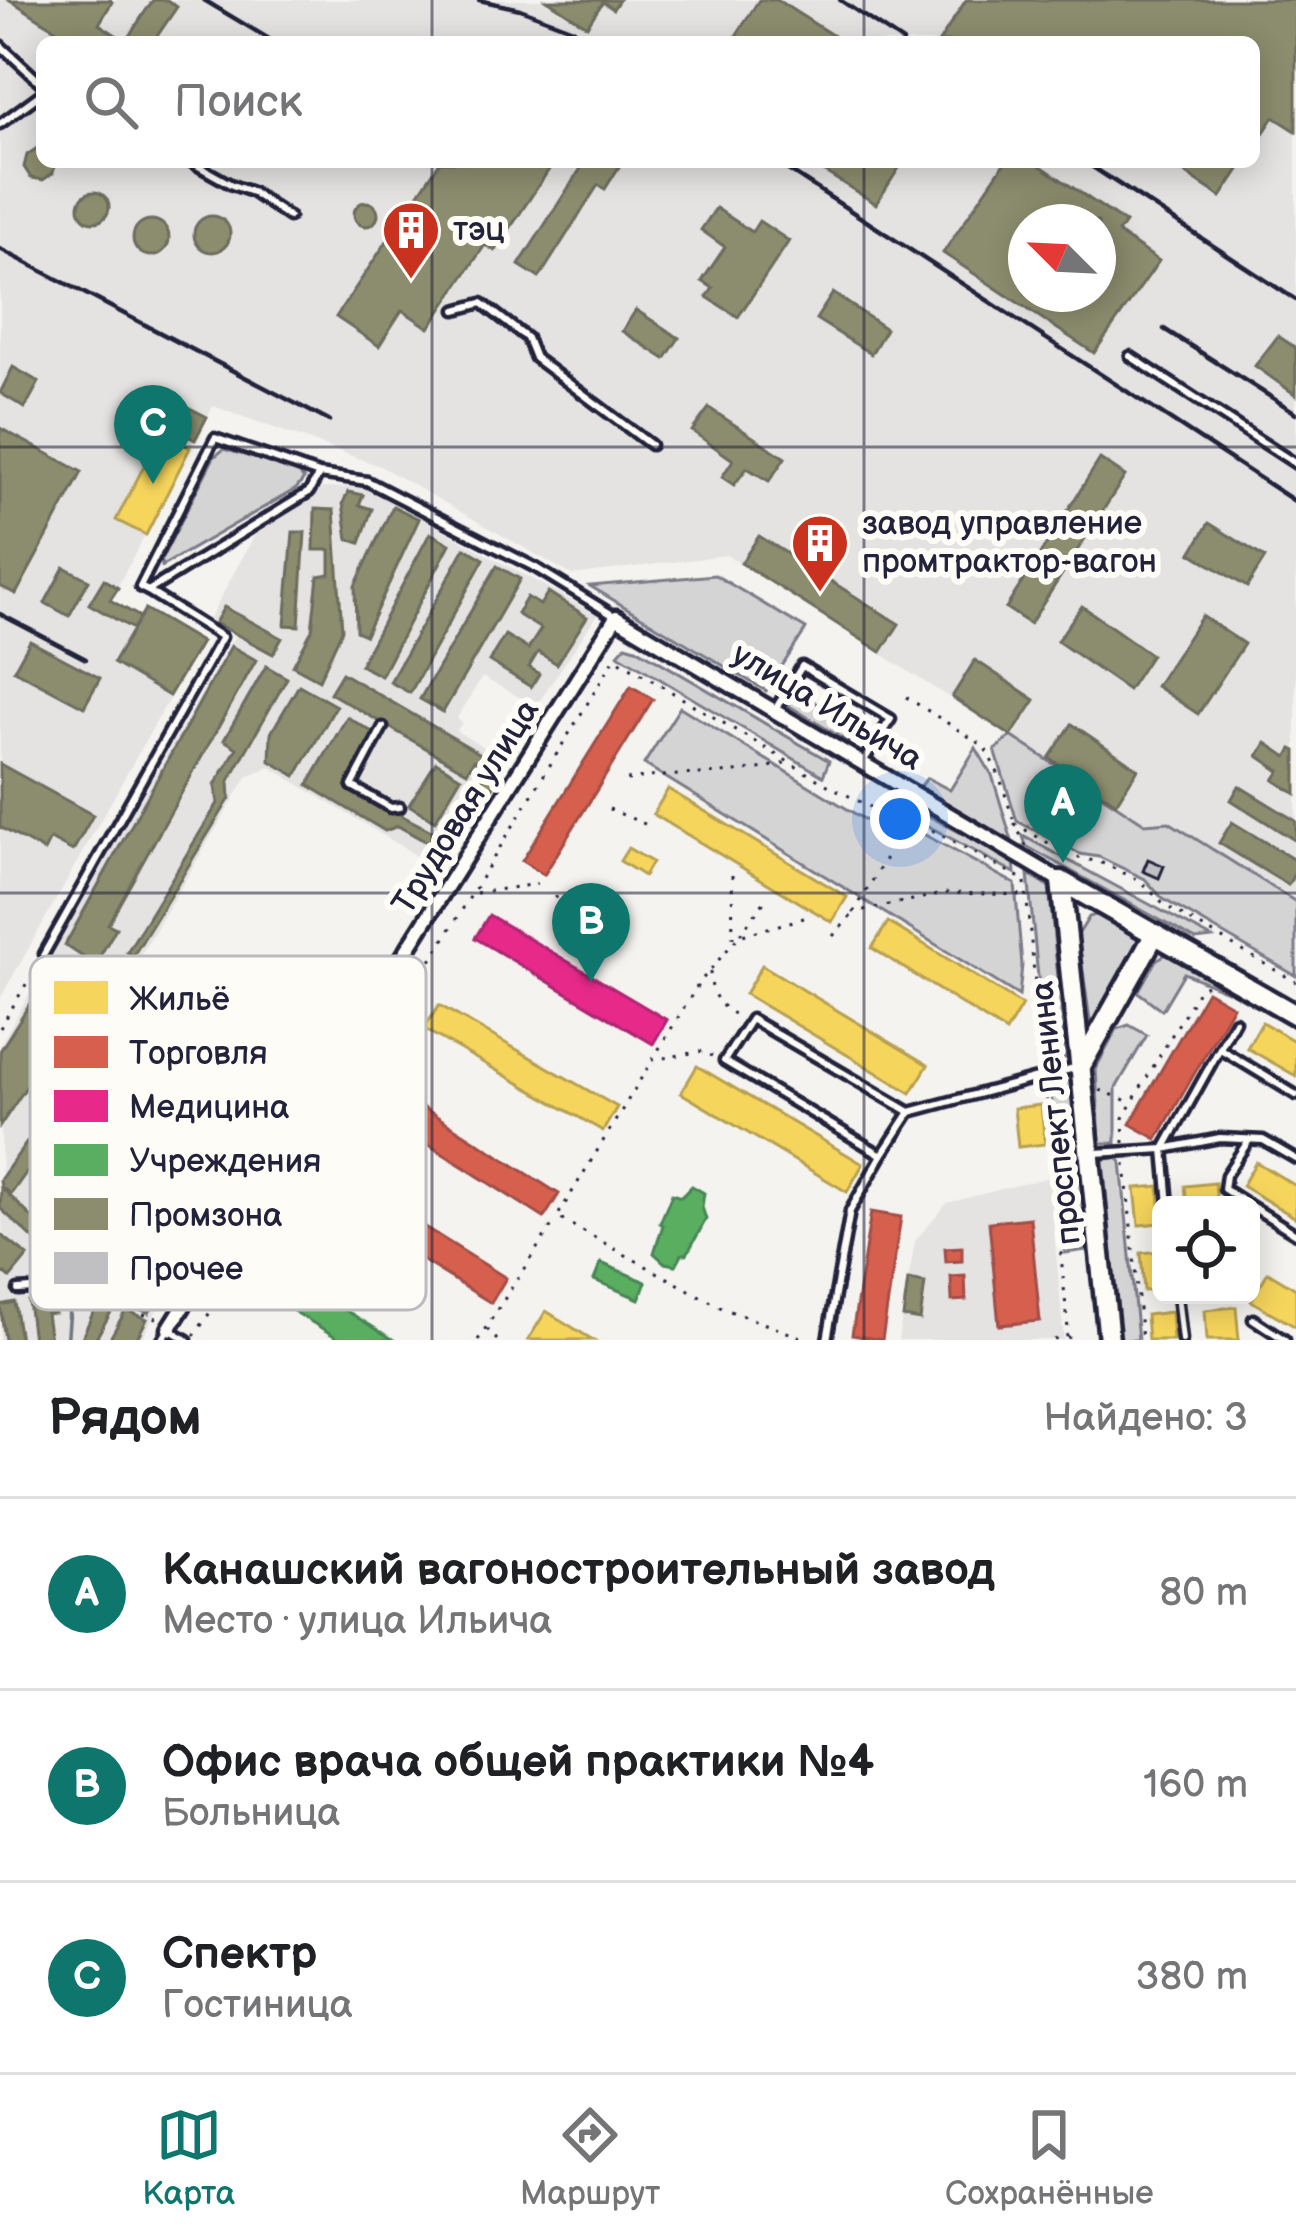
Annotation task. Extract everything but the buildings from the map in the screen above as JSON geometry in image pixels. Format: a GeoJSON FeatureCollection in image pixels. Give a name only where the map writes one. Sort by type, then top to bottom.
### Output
{"type":"FeatureCollection","features":[{"type":"Feature","properties":{"kind":"street","name":"улица Ильича"},"geometry":{"type":"LineString","coordinates":[[616,617],[1296,1015]]}},
{"type":"Feature","properties":{"kind":"street","name":"Трудовая улица"},"geometry":{"type":"LineString","coordinates":[[404,956],[616,617]]}},
{"type":"Feature","properties":{"kind":"street","name":"проспект Ленина"},"geometry":{"type":"LineString","coordinates":[[1061,881],[1108,1340]]}},
{"type":"Feature","properties":{"kind":"street"},"geometry":{"type":"LineString","coordinates":[[1082,1075],[1155,934]]}},
{"type":"Feature","properties":{"kind":"lane"},"geometry":{"type":"LineString","coordinates":[[0,45],[36,78]]}},
{"type":"Feature","properties":{"kind":"lane"},"geometry":{"type":"LineString","coordinates":[[0,124],[36,97]]}},
{"type":"Feature","properties":{"kind":"lane"},"geometry":{"type":"LineString","coordinates":[[202,168],[252,192],[289,217]]}},
{"type":"Feature","properties":{"kind":"lane"},"geometry":{"type":"LineString","coordinates":[[456,310],[482,303],[527,338],[535,358],[651,445]]}},
{"type":"Feature","properties":{"kind":"lane"},"geometry":{"type":"LineString","coordinates":[[1130,356],[1296,464]]}},
{"type":"Feature","properties":{"kind":"lane","name":"улица Ильича"},"geometry":{"type":"LineString","coordinates":[[148,591],[140,586],[215,438],[319,474],[367,481],[536,568],[616,617]]}},
{"type":"Feature","properties":{"kind":"lane"},"geometry":{"type":"LineString","coordinates":[[44,954],[223,637],[148,591],[309,492],[319,474]]}},
{"type":"Feature","properties":{"kind":"lane"},"geometry":{"type":"LineString","coordinates":[[774,711],[802,666],[891,719],[862,763]]}},
{"type":"Feature","properties":{"kind":"lane"},"geometry":{"type":"LineString","coordinates":[[383,728],[352,786],[391,808],[400,807]]}},
{"type":"Feature","properties":{"kind":"lane"},"geometry":{"type":"LineString","coordinates":[[883,1156],[724,1061],[751,1019],[910,1112]]}},
{"type":"Feature","properties":{"kind":"lane"},"geometry":{"type":"LineString","coordinates":[[1168,1196],[1163,1149],[1235,1021]]}},
{"type":"Feature","properties":{"kind":"lane"},"geometry":{"type":"LineString","coordinates":[[1221,1050],[1296,1094]]}},
{"type":"Feature","properties":{"kind":"lane"},"geometry":{"type":"LineString","coordinates":[[827,1340],[850,1211],[910,1112],[1044,1073],[1082,1075]]}},
{"type":"Feature","properties":{"kind":"lane"},"geometry":{"type":"LineString","coordinates":[[1091,1153],[1163,1149],[1220,1138],[1263,1140],[1296,1159]]}},
{"type":"Feature","properties":{"kind":"lane"},"geometry":{"type":"LineString","coordinates":[[1234,1196],[1223,1189],[1226,1174],[1249,1140]]}},
{"type":"Feature","properties":{"kind":"lane"},"geometry":{"type":"LineString","coordinates":[[1260,1212],[1296,1234]]}},
{"type":"Feature","properties":{"kind":"lane"},"geometry":{"type":"LineString","coordinates":[[18,1290],[30,1289]]}},
{"type":"Feature","properties":{"kind":"lane"},"geometry":{"type":"LineString","coordinates":[[1178,1304],[1182,1340]]}},
{"type":"Feature","properties":{"kind":"lane"},"geometry":{"type":"LineString","coordinates":[[1253,1319],[1285,1340]]}},
{"type":"Feature","properties":{"kind":"lane"},"geometry":{"type":"LineString","coordinates":[[165,1335],[189,1340]]}},
{"type":"Feature","properties":{"kind":"path"},"geometry":{"type":"LineString","coordinates":[[426,972],[615,658],[905,825]]}},
{"type":"Feature","properties":{"kind":"path"},"geometry":{"type":"LineString","coordinates":[[906,697],[984,746],[1029,850],[1021,863],[1069,1338],[1054,1340]]}},
{"type":"Feature","properties":{"kind":"path"},"geometry":{"type":"LineString","coordinates":[[627,780],[723,773],[789,762]]}},
{"type":"Feature","properties":{"kind":"path"},"geometry":{"type":"LineString","coordinates":[[609,809],[652,827]]}},
{"type":"Feature","properties":{"kind":"path"},"geometry":{"type":"LineString","coordinates":[[833,936],[854,912],[905,825],[913,820],[1024,880]]}},
{"type":"Feature","properties":{"kind":"path"},"geometry":{"type":"LineString","coordinates":[[1015,824],[1073,857],[1100,862],[1141,881],[1164,905],[1296,982]]}},
{"type":"Feature","properties":{"kind":"path"},"geometry":{"type":"LineString","coordinates":[[732,875],[733,944]]}},
{"type":"Feature","properties":{"kind":"path"},"geometry":{"type":"LineString","coordinates":[[474,894],[537,884]]}},
{"type":"Feature","properties":{"kind":"path"},"geometry":{"type":"LineString","coordinates":[[854,912],[947,893],[1026,895]]}},
{"type":"Feature","properties":{"kind":"path"},"geometry":{"type":"LineString","coordinates":[[556,896],[560,945]]}},
{"type":"Feature","properties":{"kind":"path"},"geometry":{"type":"LineString","coordinates":[[478,1340],[650,1060],[710,970],[768,897]]}},
{"type":"Feature","properties":{"kind":"path"},"geometry":{"type":"LineString","coordinates":[[739,936],[804,918]]}},
{"type":"Feature","properties":{"kind":"path"},"geometry":{"type":"LineString","coordinates":[[710,970],[712,991],[720,1005],[751,1019]]}},
{"type":"Feature","properties":{"kind":"path"},"geometry":{"type":"LineString","coordinates":[[0,1028],[30,978]]}},
{"type":"Feature","properties":{"kind":"path"},"geometry":{"type":"LineString","coordinates":[[650,1060],[703,1052],[724,1061]]}},
{"type":"Feature","properties":{"kind":"path"},"geometry":{"type":"LineString","coordinates":[[1082,1075],[1132,1103]]}},
{"type":"Feature","properties":{"kind":"path"},"geometry":{"type":"LineString","coordinates":[[556,1217],[722,1308],[806,1339]]}},
{"type":"Feature","properties":{"kind":"path"},"geometry":{"type":"LineString","coordinates":[[130,1310],[160,1319],[165,1335]]}},
{"type":"Feature","properties":{"kind":"path"},"geometry":{"type":"LineString","coordinates":[[189,1340],[210,1310]]}},
{"type":"Feature","properties":{"kind":"path"},"geometry":{"type":"LineString","coordinates":[[485,1327],[497,1340]]}},
{"type":"Feature","properties":{"kind":"shaded area"},"geometry":{"type":"Polygon","coordinates":[[[0,0],[1296,0],[1296,902],[1169,822],[1146,824],[727,555],[572,575],[380,466],[213,406],[111,599],[140,617],[145,609],[201,642],[0,999],[0,0]]]}},
{"type":"Feature","properties":{"kind":"shaded area"},"geometry":{"type":"Polygon","coordinates":[[[224,449],[297,471],[304,479],[296,489],[162,566],[214,457],[224,449]]]}},
{"type":"Feature","properties":{"kind":"shaded area"},"geometry":{"type":"Polygon","coordinates":[[[365,487],[597,615],[536,706],[482,677],[457,718],[462,723],[456,731],[494,753],[427,862],[270,767],[247,777],[140,956],[51,956],[235,635],[209,619],[258,529],[323,488],[365,487]]]}},
{"type":"Feature","properties":{"kind":"shaded area"},"geometry":{"type":"Polygon","coordinates":[[[715,575],[806,629],[766,691],[590,586],[715,575]]]}},
{"type":"Feature","properties":{"kind":"shaded area"},"geometry":{"type":"Polygon","coordinates":[[[626,645],[829,761],[823,776],[618,654],[626,645]]]}},
{"type":"Feature","properties":{"kind":"shaded area"},"geometry":{"type":"Polygon","coordinates":[[[795,690],[858,728],[848,742],[786,704],[795,690]]]}},
{"type":"Feature","properties":{"kind":"shaded area"},"geometry":{"type":"Polygon","coordinates":[[[680,707],[903,843],[914,829],[1015,884],[1022,965],[1019,996],[644,764],[680,707]]]}},
{"type":"Feature","properties":{"kind":"shaded area"},"geometry":{"type":"Polygon","coordinates":[[[1011,736],[1145,824],[1169,822],[1296,902],[1296,976],[1163,899],[1145,879],[1099,857],[1080,854],[1017,821],[995,750],[1011,736]]]}},
{"type":"Feature","properties":{"kind":"shaded area"},"geometry":{"type":"Polygon","coordinates":[[[976,748],[992,775],[1012,841],[920,787],[927,778],[950,790],[976,748]]]}},
{"type":"Feature","properties":{"kind":"shaded area"},"geometry":{"type":"Polygon","coordinates":[[[923,813],[1014,861],[1015,873],[919,821],[923,813]]]}},
{"type":"Feature","properties":{"kind":"shaded area"},"geometry":{"type":"Polygon","coordinates":[[[1023,836],[1212,938],[1196,940],[1026,846],[1023,836]]]}},
{"type":"Feature","properties":{"kind":"shaded area"},"geometry":{"type":"Polygon","coordinates":[[[1028,874],[1049,887],[1066,1058],[1046,1059],[1028,874]]]}},
{"type":"Feature","properties":{"kind":"shaded area"},"geometry":{"type":"Polygon","coordinates":[[[1102,913],[1135,931],[1138,944],[1091,1028],[1078,935],[1089,917],[1102,913]]]}},
{"type":"Feature","properties":{"kind":"shaded area"},"geometry":{"type":"Polygon","coordinates":[[[1173,950],[1231,984],[1227,991],[1184,973],[1162,1010],[1138,992],[1156,960],[1173,950]]]}},
{"type":"Feature","properties":{"kind":"shaded area"},"geometry":{"type":"Polygon","coordinates":[[[30,993],[30,1310],[157,1310],[141,1340],[0,1340],[0,1045],[30,993]]]}},
{"type":"Feature","properties":{"kind":"shaded area"},"geometry":{"type":"Polygon","coordinates":[[[1129,1025],[1147,1035],[1116,1088],[1116,1143],[1100,1143],[1096,1068],[1117,1029],[1129,1025]]]}},
{"type":"Feature","properties":{"kind":"shaded area"},"geometry":{"type":"Polygon","coordinates":[[[1072,1079],[1087,1250],[1065,1253],[1050,1080],[1072,1079]]]}},
{"type":"Feature","properties":{"kind":"shaded area"},"geometry":{"type":"Polygon","coordinates":[[[1116,1157],[1121,1162],[1138,1340],[1120,1340],[1103,1160],[1116,1157]]]}},
{"type":"Feature","properties":{"kind":"shaded area"},"geometry":{"type":"Polygon","coordinates":[[[1049,1177],[1064,1340],[898,1340],[915,1241],[947,1203],[1049,1177]]]}},
{"type":"Feature","properties":{"kind":"waterway"},"geometry":{"type":"LineString","coordinates":[[67,1340],[69,1310]]}},
{"type":"Feature","properties":{"kind":"railway"},"geometry":{"type":"LineString","coordinates":[[204,0],[264,36]]}},
{"type":"Feature","properties":{"kind":"railway"},"geometry":{"type":"LineString","coordinates":[[479,0],[573,29]]}},
{"type":"Feature","properties":{"kind":"railway"},"geometry":{"type":"LineString","coordinates":[[840,0],[894,36]]}},
{"type":"Feature","properties":{"kind":"railway"},"geometry":{"type":"LineString","coordinates":[[785,168],[1296,502]]}},
{"type":"Feature","properties":{"kind":"railway"},"geometry":{"type":"LineString","coordinates":[[1094,168],[1296,300]]}},
{"type":"Feature","properties":{"kind":"railway"},"geometry":{"type":"LineString","coordinates":[[0,249],[329,421]]}},
{"type":"Feature","properties":{"kind":"railway"},"geometry":{"type":"LineString","coordinates":[[1164,329],[1296,413]]}},
{"type":"Feature","properties":{"kind":"railway"},"geometry":{"type":"LineString","coordinates":[[0,614],[86,659]]}},
{"type":"Feature","properties":{"kind":"place","name":"тэц"},"geometry":{"type":"Point","coordinates":[411,281]}},
{"type":"Feature","properties":{"kind":"place","name":"Спектр"},"geometry":{"type":"Point","coordinates":[153,484]}},
{"type":"Feature","properties":{"kind":"place","name":"завод управление промтрактор-вагон"},"geometry":{"type":"Point","coordinates":[820,594]}},
{"type":"Feature","properties":{"kind":"place","name":"Канашский вагоностроительный завод"},"geometry":{"type":"Point","coordinates":[1063,863]}},
{"type":"Feature","properties":{"kind":"place","name":"Офис врача общей практики №4"},"geometry":{"type":"Point","coordinates":[591,982]}}]}
